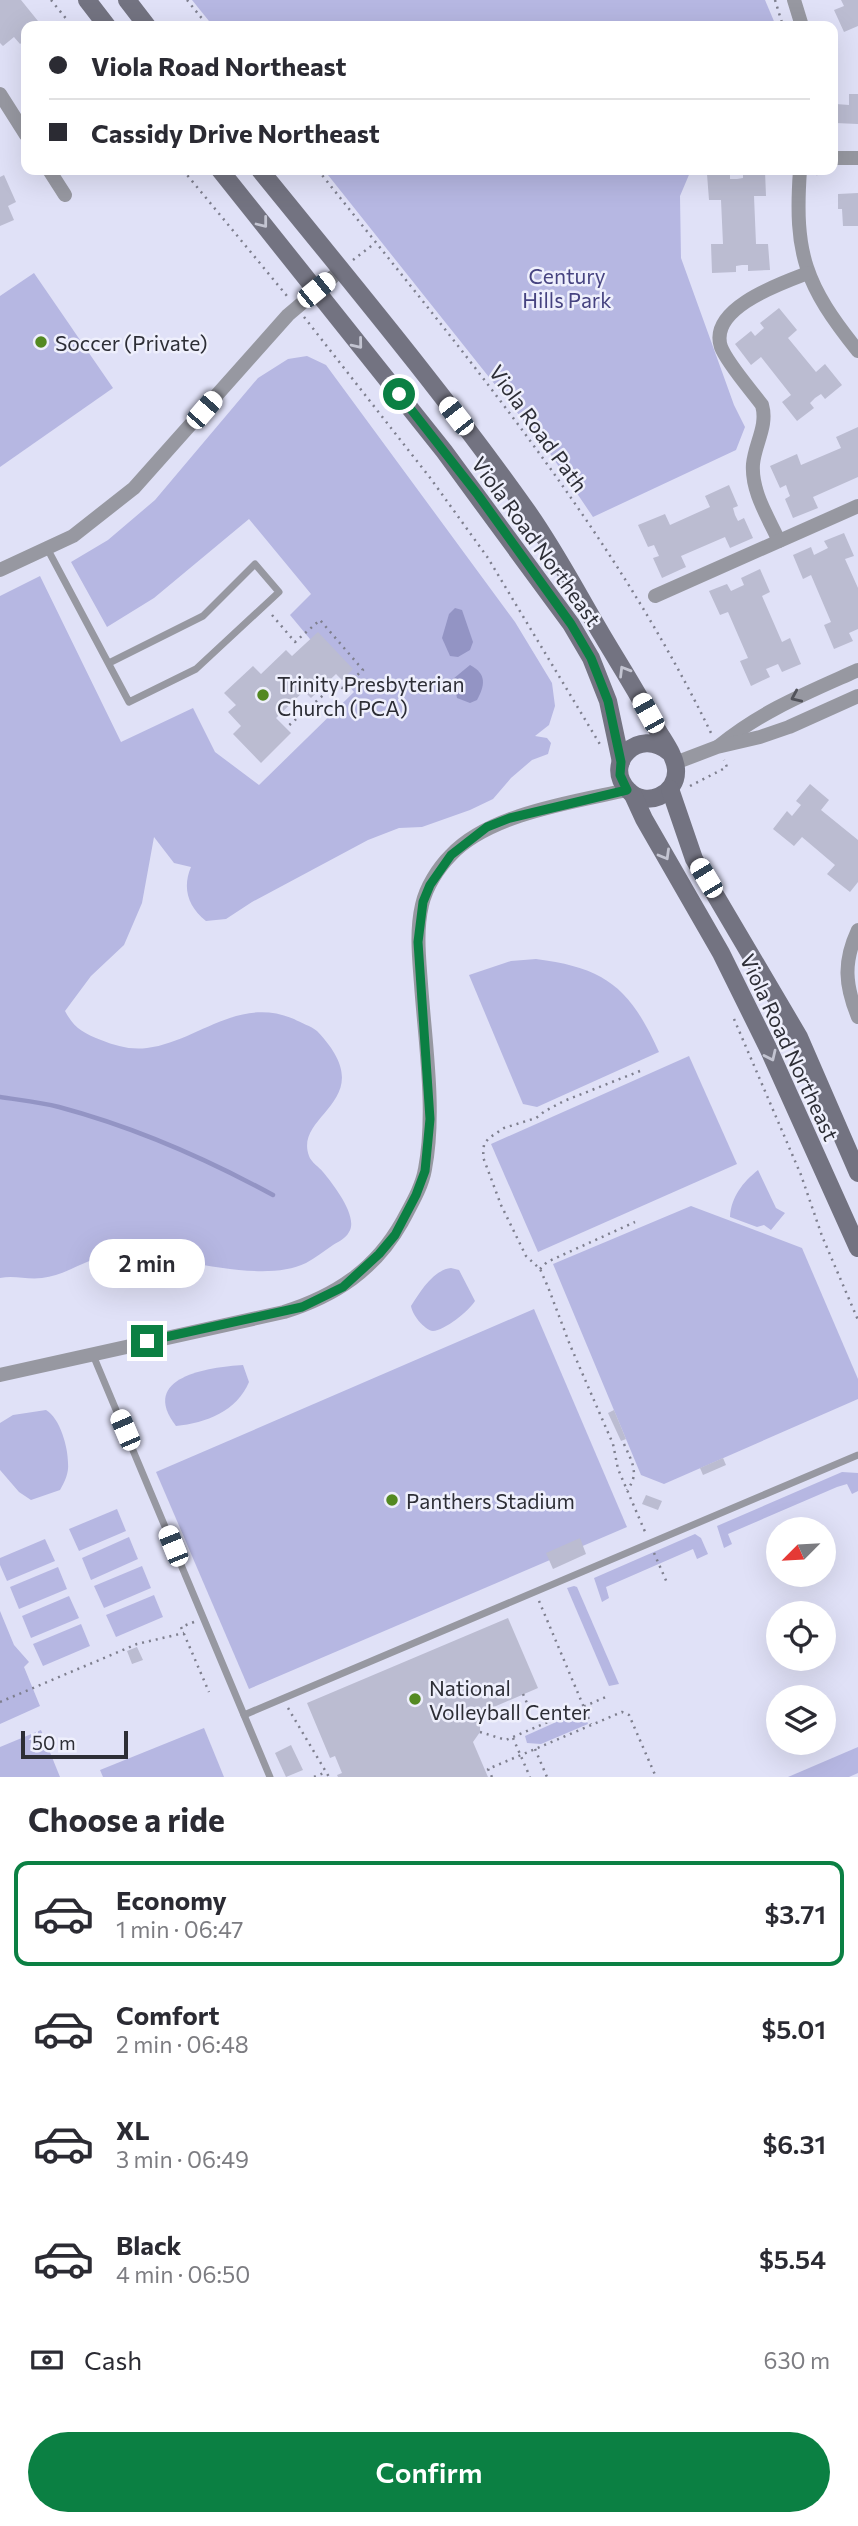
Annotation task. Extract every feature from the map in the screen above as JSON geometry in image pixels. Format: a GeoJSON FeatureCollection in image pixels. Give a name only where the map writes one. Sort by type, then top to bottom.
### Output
{"type":"FeatureCollection","features":[{"type":"Feature","properties":{"kind":"main road"},"geometry":{"type":"LineString","coordinates":[[87,0],[103,21]]}},
{"type":"Feature","properties":{"kind":"main road"},"geometry":{"type":"LineString","coordinates":[[127,0],[143,21]]}},
{"type":"Feature","properties":{"kind":"main road","name":"Viola Road Northeast"},"geometry":{"type":"LineString","coordinates":[[224,175],[470,484],[571,624],[591,658],[608,701],[621,762]]}},
{"type":"Feature","properties":{"kind":"main road","name":"Viola Road Northeast"},"geometry":{"type":"LineString","coordinates":[[264,175],[456,416],[527,511],[628,677],[672,758]]}},
{"type":"Feature","properties":{"kind":"main road"},"geometry":{"type":"LineString","coordinates":[[655,743],[672,758],[676,774],[670,789],[656,798],[640,798],[630,792],[620,775],[621,762],[626,752],[639,744],[655,743]]}},
{"type":"Feature","properties":{"kind":"main road","name":"Viola Road Northeast"},"geometry":{"type":"LineString","coordinates":[[670,789],[694,859],[799,1037],[858,1173]]}},
{"type":"Feature","properties":{"kind":"main road","name":"Viola Road Northeast"},"geometry":{"type":"LineString","coordinates":[[630,792],[721,953],[858,1248]]}},
{"type":"Feature","properties":{"kind":"street"},"geometry":{"type":"LineString","coordinates":[[794,0],[800,21]]}},
{"type":"Feature","properties":{"kind":"street"},"geometry":{"type":"LineString","coordinates":[[0,94],[21,127]]}},
{"type":"Feature","properties":{"kind":"street"},"geometry":{"type":"LineString","coordinates":[[838,158],[858,158]]}},
{"type":"Feature","properties":{"kind":"street"},"geometry":{"type":"LineString","coordinates":[[52,175],[65,195]]}},
{"type":"Feature","properties":{"kind":"street"},"geometry":{"type":"LineString","coordinates":[[800,175],[798,228],[808,273],[827,310],[858,351]]}},
{"type":"Feature","properties":{"kind":"street"},"geometry":{"type":"LineString","coordinates":[[0,570],[48,550],[73,536],[134,488],[297,307],[341,270]]}},
{"type":"Feature","properties":{"kind":"street"},"geometry":{"type":"LineString","coordinates":[[779,541],[760,499],[753,473],[762,433],[762,405],[726,356],[720,339],[726,321],[753,297],[808,273]]}},
{"type":"Feature","properties":{"kind":"street"},"geometry":{"type":"LineString","coordinates":[[655,596],[858,506]]}},
{"type":"Feature","properties":{"kind":"street"},"geometry":{"type":"LineString","coordinates":[[717,747],[755,718],[858,670]]}},
{"type":"Feature","properties":{"kind":"street"},"geometry":{"type":"LineString","coordinates":[[672,758],[760,737],[858,696]]}},
{"type":"Feature","properties":{"kind":"street"},"geometry":{"type":"LineString","coordinates":[[0,1375],[302,1307],[343,1287],[379,1254],[395,1235],[425,1171],[430,1119],[418,942],[423,902],[430,885],[451,855],[487,827],[510,818],[630,792]]}},
{"type":"Feature","properties":{"kind":"street"},"geometry":{"type":"LineString","coordinates":[[858,930],[849,951],[846,971],[849,993],[858,1017]]}},
{"type":"Feature","properties":{"kind":"lane"},"geometry":{"type":"LineString","coordinates":[[48,550],[128,702],[196,668],[279,592],[255,564],[203,616],[109,663]]}},
{"type":"Feature","properties":{"kind":"lane"},"geometry":{"type":"LineString","coordinates":[[92,1353],[270,1777]]}},
{"type":"Feature","properties":{"kind":"lane"},"geometry":{"type":"LineString","coordinates":[[244,1715],[858,1455]]}},
{"type":"Feature","properties":{"kind":"path"},"geometry":{"type":"LineString","coordinates":[[51,0],[68,21]]}},
{"type":"Feature","properties":{"kind":"path"},"geometry":{"type":"LineString","coordinates":[[187,0],[204,21]]}},
{"type":"Feature","properties":{"kind":"path"},"geometry":{"type":"LineString","coordinates":[[775,0],[781,21]]}},
{"type":"Feature","properties":{"kind":"path"},"geometry":{"type":"LineString","coordinates":[[187,175],[297,307],[431,479],[488,558],[604,751]]}},
{"type":"Feature","properties":{"kind":"path","name":"Viola Road Path"},"geometry":{"type":"LineString","coordinates":[[322,175],[550,466],[621,572],[693,696],[706,724]]}},
{"type":"Feature","properties":{"kind":"path"},"geometry":{"type":"LineString","coordinates":[[341,270],[375,243]]}},
{"type":"Feature","properties":{"kind":"path"},"geometry":{"type":"LineString","coordinates":[[265,607],[295,642],[320,620],[362,670],[342,688],[337,682],[286,727]]}},
{"type":"Feature","properties":{"kind":"path"},"geometry":{"type":"LineString","coordinates":[[702,779],[727,767]]}},
{"type":"Feature","properties":{"kind":"path"},"geometry":{"type":"LineString","coordinates":[[731,1010],[858,1320]]}},
{"type":"Feature","properties":{"kind":"path"},"geometry":{"type":"LineString","coordinates":[[640,1071],[564,1101],[536,1118],[504,1128],[484,1144],[483,1157],[526,1256],[540,1269],[613,1444],[618,1468],[668,1585]]}},
{"type":"Feature","properties":{"kind":"path"},"geometry":{"type":"LineString","coordinates":[[540,1269],[547,1262],[635,1222]]}},
{"type":"Feature","properties":{"kind":"path"},"geometry":{"type":"LineString","coordinates":[[624,1444],[635,1471],[635,1478],[627,1490]]}},
{"type":"Feature","properties":{"kind":"path"},"geometry":{"type":"LineString","coordinates":[[539,1601],[591,1725]]}},
{"type":"Feature","properties":{"kind":"path"},"geometry":{"type":"LineString","coordinates":[[202,1618],[181,1627],[209,1692]]}},
{"type":"Feature","properties":{"kind":"path"},"geometry":{"type":"LineString","coordinates":[[0,1702],[137,1644],[184,1633]]}},
{"type":"Feature","properties":{"kind":"path"},"geometry":{"type":"LineString","coordinates":[[523,1694],[527,1703],[560,1717]]}},
{"type":"Feature","properties":{"kind":"path"},"geometry":{"type":"LineString","coordinates":[[480,1732],[506,1740],[606,1697]]}},
{"type":"Feature","properties":{"kind":"path"},"geometry":{"type":"LineString","coordinates":[[283,1699],[329,1777]]}},
{"type":"Feature","properties":{"kind":"path"},"geometry":{"type":"LineString","coordinates":[[492,1777],[488,1769],[622,1712],[628,1714],[656,1777]]}},
{"type":"Feature","properties":{"kind":"path"},"geometry":{"type":"LineString","coordinates":[[513,1737],[530,1777]]}},
{"type":"Feature","properties":{"kind":"path"},"geometry":{"type":"LineString","coordinates":[[535,1749],[547,1777]]}},
{"type":"Feature","properties":{"kind":"path"},"geometry":{"type":"LineString","coordinates":[[314,1777],[326,1772]]}},
{"type":"Feature","properties":{"kind":"green space"},"geometry":{"type":"Polygon","coordinates":[[[192,0],[765,0],[774,21],[209,21],[192,0]]]}},
{"type":"Feature","properties":{"kind":"green space","name":"Century Hills Park"},"geometry":{"type":"Polygon","coordinates":[[[328,175],[689,175],[680,196],[681,258],[734,405],[745,427],[736,450],[593,517],[551,455],[328,175]]]}},
{"type":"Feature","properties":{"kind":"green space","name":"Soccer (Private)"},"geometry":{"type":"Polygon","coordinates":[[[34,273],[113,388],[0,467],[0,296],[34,273]]]}},
{"type":"Feature","properties":{"kind":"green space"},"geometry":{"type":"Polygon","coordinates":[[[307,356],[326,365],[515,622],[552,683],[555,706],[549,725],[535,736],[547,738],[551,743],[548,754],[532,760],[511,778],[493,799],[422,827],[399,828],[368,840],[252,902],[226,919],[206,921],[200,916],[188,897],[187,882],[191,867],[174,863],[154,837],[142,903],[124,945],[91,976],[65,1011],[76,1026],[89,1035],[112,1044],[135,1048],[165,1044],[218,1022],[254,1013],[274,1013],[294,1019],[317,1031],[335,1055],[342,1074],[340,1090],[307,1141],[309,1156],[344,1201],[351,1218],[349,1232],[342,1240],[306,1263],[287,1269],[240,1270],[117,1254],[98,1258],[52,1276],[0,1278],[0,596],[40,576],[121,742],[193,708],[215,752],[259,785],[354,692],[290,615],[311,594],[249,519],[154,598],[107,627],[71,562],[108,540],[155,500],[258,378],[288,359],[307,356]]]}},
{"type":"Feature","properties":{"kind":"green space"},"geometry":{"type":"Polygon","coordinates":[[[536,959],[581,968],[613,985],[637,1012],[659,1052],[537,1107],[523,1104],[469,975],[511,961],[536,959]]]}},
{"type":"Feature","properties":{"kind":"green space"},"geometry":{"type":"Polygon","coordinates":[[[689,1056],[737,1164],[538,1252],[491,1144],[689,1056]]]}},
{"type":"Feature","properties":{"kind":"green space"},"geometry":{"type":"Polygon","coordinates":[[[758,1170],[776,1208],[785,1213],[771,1230],[764,1225],[757,1227],[730,1217],[739,1190],[758,1170]]]}},
{"type":"Feature","properties":{"kind":"green space"},"geometry":{"type":"Polygon","coordinates":[[[691,1206],[802,1248],[858,1379],[858,1399],[664,1484],[641,1475],[553,1264],[691,1206]]]}},
{"type":"Feature","properties":{"kind":"green space"},"geometry":{"type":"Polygon","coordinates":[[[451,1268],[459,1270],[475,1301],[450,1324],[433,1331],[419,1321],[411,1306],[433,1277],[451,1268]]]}},
{"type":"Feature","properties":{"kind":"green space","name":"Panthers Stadium"},"geometry":{"type":"Polygon","coordinates":[[[534,1309],[627,1527],[249,1689],[156,1472],[534,1309]]]}},
{"type":"Feature","properties":{"kind":"green space"},"geometry":{"type":"Polygon","coordinates":[[[243,1365],[249,1382],[237,1401],[219,1414],[176,1426],[167,1409],[166,1396],[172,1386],[197,1372],[243,1365]]]}},
{"type":"Feature","properties":{"kind":"green space"},"geometry":{"type":"Polygon","coordinates":[[[46,1410],[55,1419],[62,1434],[67,1449],[68,1470],[60,1490],[31,1500],[19,1492],[0,1470],[0,1423],[13,1415],[46,1410]]]}},
{"type":"Feature","properties":{"kind":"green space"},"geometry":{"type":"Polygon","coordinates":[[[842,1472],[858,1473],[858,1491],[852,1494],[847,1484],[766,1517],[728,1534],[732,1544],[724,1548],[717,1526],[842,1472]]]}},
{"type":"Feature","properties":{"kind":"green space"},"geometry":{"type":"Polygon","coordinates":[[[117,1509],[126,1531],[79,1551],[69,1529],[117,1509]]]}},
{"type":"Feature","properties":{"kind":"green space"},"geometry":{"type":"Polygon","coordinates":[[[695,1534],[701,1538],[708,1554],[697,1559],[693,1549],[606,1587],[609,1598],[602,1602],[594,1578],[695,1534]]]}},
{"type":"Feature","properties":{"kind":"green space"},"geometry":{"type":"Polygon","coordinates":[[[129,1537],[138,1559],[91,1580],[82,1558],[129,1537]]]}},
{"type":"Feature","properties":{"kind":"green space"},"geometry":{"type":"Polygon","coordinates":[[[45,1539],[55,1561],[7,1581],[0,1558],[45,1539]]]}},
{"type":"Feature","properties":{"kind":"green space"},"geometry":{"type":"Polygon","coordinates":[[[142,1566],[151,1588],[104,1608],[94,1586],[142,1566]]]}},
{"type":"Feature","properties":{"kind":"green space"},"geometry":{"type":"Polygon","coordinates":[[[58,1567],[67,1589],[19,1609],[10,1587],[58,1567]]]}},
{"type":"Feature","properties":{"kind":"green space"},"geometry":{"type":"Polygon","coordinates":[[[577,1587],[619,1684],[609,1686],[567,1588],[577,1587]]]}},
{"type":"Feature","properties":{"kind":"green space"},"geometry":{"type":"Polygon","coordinates":[[[154,1595],[163,1617],[116,1637],[106,1615],[154,1595]]]}},
{"type":"Feature","properties":{"kind":"green space"},"geometry":{"type":"Polygon","coordinates":[[[69,1596],[79,1618],[31,1638],[22,1616],[69,1596]]]}},
{"type":"Feature","properties":{"kind":"green space"},"geometry":{"type":"Polygon","coordinates":[[[0,1611],[14,1645],[29,1662],[24,1667],[40,1706],[0,1724],[0,1611]]]}},
{"type":"Feature","properties":{"kind":"green space"},"geometry":{"type":"Polygon","coordinates":[[[81,1624],[90,1646],[43,1666],[33,1644],[81,1624]]]}},
{"type":"Feature","properties":{"kind":"green space"},"geometry":{"type":"Polygon","coordinates":[[[583,1710],[588,1724],[541,1744],[527,1743],[525,1736],[583,1710]]]}},
{"type":"Feature","properties":{"kind":"green space"},"geometry":{"type":"Polygon","coordinates":[[[204,1728],[224,1777],[103,1777],[100,1770],[204,1728]]]}},
{"type":"Feature","properties":{"kind":"green space"},"geometry":{"type":"Polygon","coordinates":[[[41,1730],[60,1777],[0,1777],[0,1747],[41,1730]]]}},
{"type":"Feature","properties":{"kind":"green space"},"geometry":{"type":"Polygon","coordinates":[[[858,1747],[858,1773],[849,1777],[788,1777],[858,1747]]]}},
{"type":"Feature","properties":{"kind":"shaded area"},"geometry":{"type":"Polygon","coordinates":[[[455,608],[462,610],[473,642],[470,650],[458,657],[450,656],[442,638],[449,614],[455,608]]]}},
{"type":"Feature","properties":{"kind":"shaded area"},"geometry":{"type":"Polygon","coordinates":[[[470,665],[476,668],[483,680],[477,700],[470,703],[457,698],[453,679],[470,665]]]}},
{"type":"Feature","properties":{"kind":"building"},"geometry":{"type":"Polygon","coordinates":[[[0,0],[21,0],[38,21],[21,21],[20,44],[14,37],[3,46],[0,43],[0,0]]]}},
{"type":"Feature","properties":{"kind":"building"},"geometry":{"type":"Polygon","coordinates":[[[841,0],[858,0],[858,26],[844,32],[834,10],[844,6],[841,0]]]}},
{"type":"Feature","properties":{"kind":"building"},"geometry":{"type":"Polygon","coordinates":[[[849,94],[858,94],[858,124],[838,123],[838,104],[849,105],[849,94]]]}},
{"type":"Feature","properties":{"kind":"building"},"geometry":{"type":"Polygon","coordinates":[[[4,175],[16,202],[8,206],[14,220],[0,226],[0,177],[4,175]]]}},
{"type":"Feature","properties":{"kind":"building"},"geometry":{"type":"Polygon","coordinates":[[[707,175],[743,178],[743,175],[765,175],[766,196],[754,196],[756,244],[768,244],[770,270],[748,271],[748,265],[742,265],[736,266],[736,272],[712,273],[711,244],[723,244],[721,200],[709,200],[707,175]]]}},
{"type":"Feature","properties":{"kind":"building"},"geometry":{"type":"Polygon","coordinates":[[[858,193],[858,226],[843,226],[842,209],[838,209],[838,194],[858,193]]]}},
{"type":"Feature","properties":{"kind":"building"},"geometry":{"type":"Polygon","coordinates":[[[779,308],[797,330],[788,338],[816,372],[825,364],[842,385],[825,399],[821,394],[815,398],[810,403],[814,408],[797,421],[782,402],[791,395],[761,357],[751,365],[735,344],[751,331],[755,336],[764,328],[760,323],[779,308]]]}},
{"type":"Feature","properties":{"kind":"building"},"geometry":{"type":"Polygon","coordinates":[[[858,427],[858,477],[813,497],[818,508],[793,518],[785,499],[790,496],[786,485],[780,488],[770,466],[797,454],[801,465],[841,448],[836,437],[858,427]]]}},
{"type":"Feature","properties":{"kind":"building"},"geometry":{"type":"Polygon","coordinates":[[[729,485],[738,506],[733,508],[735,515],[738,521],[744,518],[753,538],[730,548],[725,537],[681,556],[686,567],[662,578],[653,558],[659,556],[654,545],[648,547],[638,525],[665,514],[670,525],[710,507],[705,496],[729,485]]]}},
{"type":"Feature","properties":{"kind":"building"},"geometry":{"type":"Polygon","coordinates":[[[844,533],[854,556],[845,559],[858,588],[858,629],[849,633],[853,641],[834,649],[824,625],[831,622],[811,575],[803,579],[793,555],[811,547],[814,555],[828,548],[824,541],[844,533]]]}},
{"type":"Feature","properties":{"kind":"building"},"geometry":{"type":"Polygon","coordinates":[[[760,569],[770,592],[762,596],[782,642],[790,638],[801,664],[782,672],[778,664],[766,669],[770,677],[751,686],[740,661],[748,658],[728,612],[720,615],[709,591],[727,584],[731,591],[744,585],[741,578],[760,569]]]}},
{"type":"Feature","properties":{"kind":"building","name":"Trinity Presbyterian Church (PCA)"},"geometry":{"type":"Polygon","coordinates":[[[318,632],[353,669],[342,680],[336,674],[311,698],[304,691],[276,718],[291,733],[261,763],[233,734],[241,726],[228,712],[236,705],[224,693],[253,666],[261,674],[286,650],[292,656],[318,632]]]}},
{"type":"Feature","properties":{"kind":"building"},"geometry":{"type":"Polygon","coordinates":[[[810,784],[829,800],[821,810],[858,840],[858,882],[850,892],[827,874],[835,865],[802,837],[794,846],[773,829],[787,811],[792,816],[801,805],[796,801],[810,784]]]}},
{"type":"Feature","properties":{"kind":"building"},"geometry":{"type":"Polygon","coordinates":[[[614,1410],[626,1439],[621,1441],[608,1413],[614,1410]]]}},
{"type":"Feature","properties":{"kind":"building"},"geometry":{"type":"Polygon","coordinates":[[[723,1458],[726,1465],[703,1475],[700,1468],[723,1458]]]}},
{"type":"Feature","properties":{"kind":"building"},"geometry":{"type":"Polygon","coordinates":[[[646,1495],[662,1501],[658,1510],[642,1504],[646,1495]]]}},
{"type":"Feature","properties":{"kind":"building"},"geometry":{"type":"Polygon","coordinates":[[[580,1538],[586,1554],[553,1569],[546,1553],[580,1538]]]}},
{"type":"Feature","properties":{"kind":"building","name":"National Volleyball Center"},"geometry":{"type":"Polygon","coordinates":[[[508,1618],[538,1688],[480,1713],[480,1732],[473,1742],[488,1777],[338,1777],[337,1775],[342,1773],[335,1756],[330,1758],[307,1703],[508,1618]]]}},
{"type":"Feature","properties":{"kind":"building"},"geometry":{"type":"Polygon","coordinates":[[[137,1647],[143,1660],[132,1664],[127,1651],[137,1647]]]}},
{"type":"Feature","properties":{"kind":"building"},"geometry":{"type":"Polygon","coordinates":[[[291,1745],[303,1770],[286,1777],[275,1753],[291,1745]]]}},
{"type":"Feature","properties":{"kind":"waterway"},"geometry":{"type":"LineString","coordinates":[[0,1097],[52,1105],[115,1124],[195,1156],[273,1195]]}},
{"type":"Feature","properties":{"kind":"place","name":"Soccer (Private)"},"geometry":{"type":"Point","coordinates":[41,342]}},
{"type":"Feature","properties":{"kind":"place","name":"Trinity Presbyterian Church (PCA)"},"geometry":{"type":"Point","coordinates":[263,695]}},
{"type":"Feature","properties":{"kind":"place","name":"Panthers Stadium"},"geometry":{"type":"Point","coordinates":[392,1500]}},
{"type":"Feature","properties":{"kind":"place","name":"National Volleyball Center"},"geometry":{"type":"Point","coordinates":[415,1699]}},
{"type":"Feature","properties":{"kind":"route"},"geometry":{"type":"LineString","coordinates":[[147,1341],[302,1307],[343,1287],[379,1254],[395,1235],[425,1171],[430,1119],[418,942],[419,920],[430,885],[451,855],[487,827],[510,818],[627,790],[620,775],[621,762],[608,701],[591,658],[571,624],[478,495],[399,394]]}}]}
